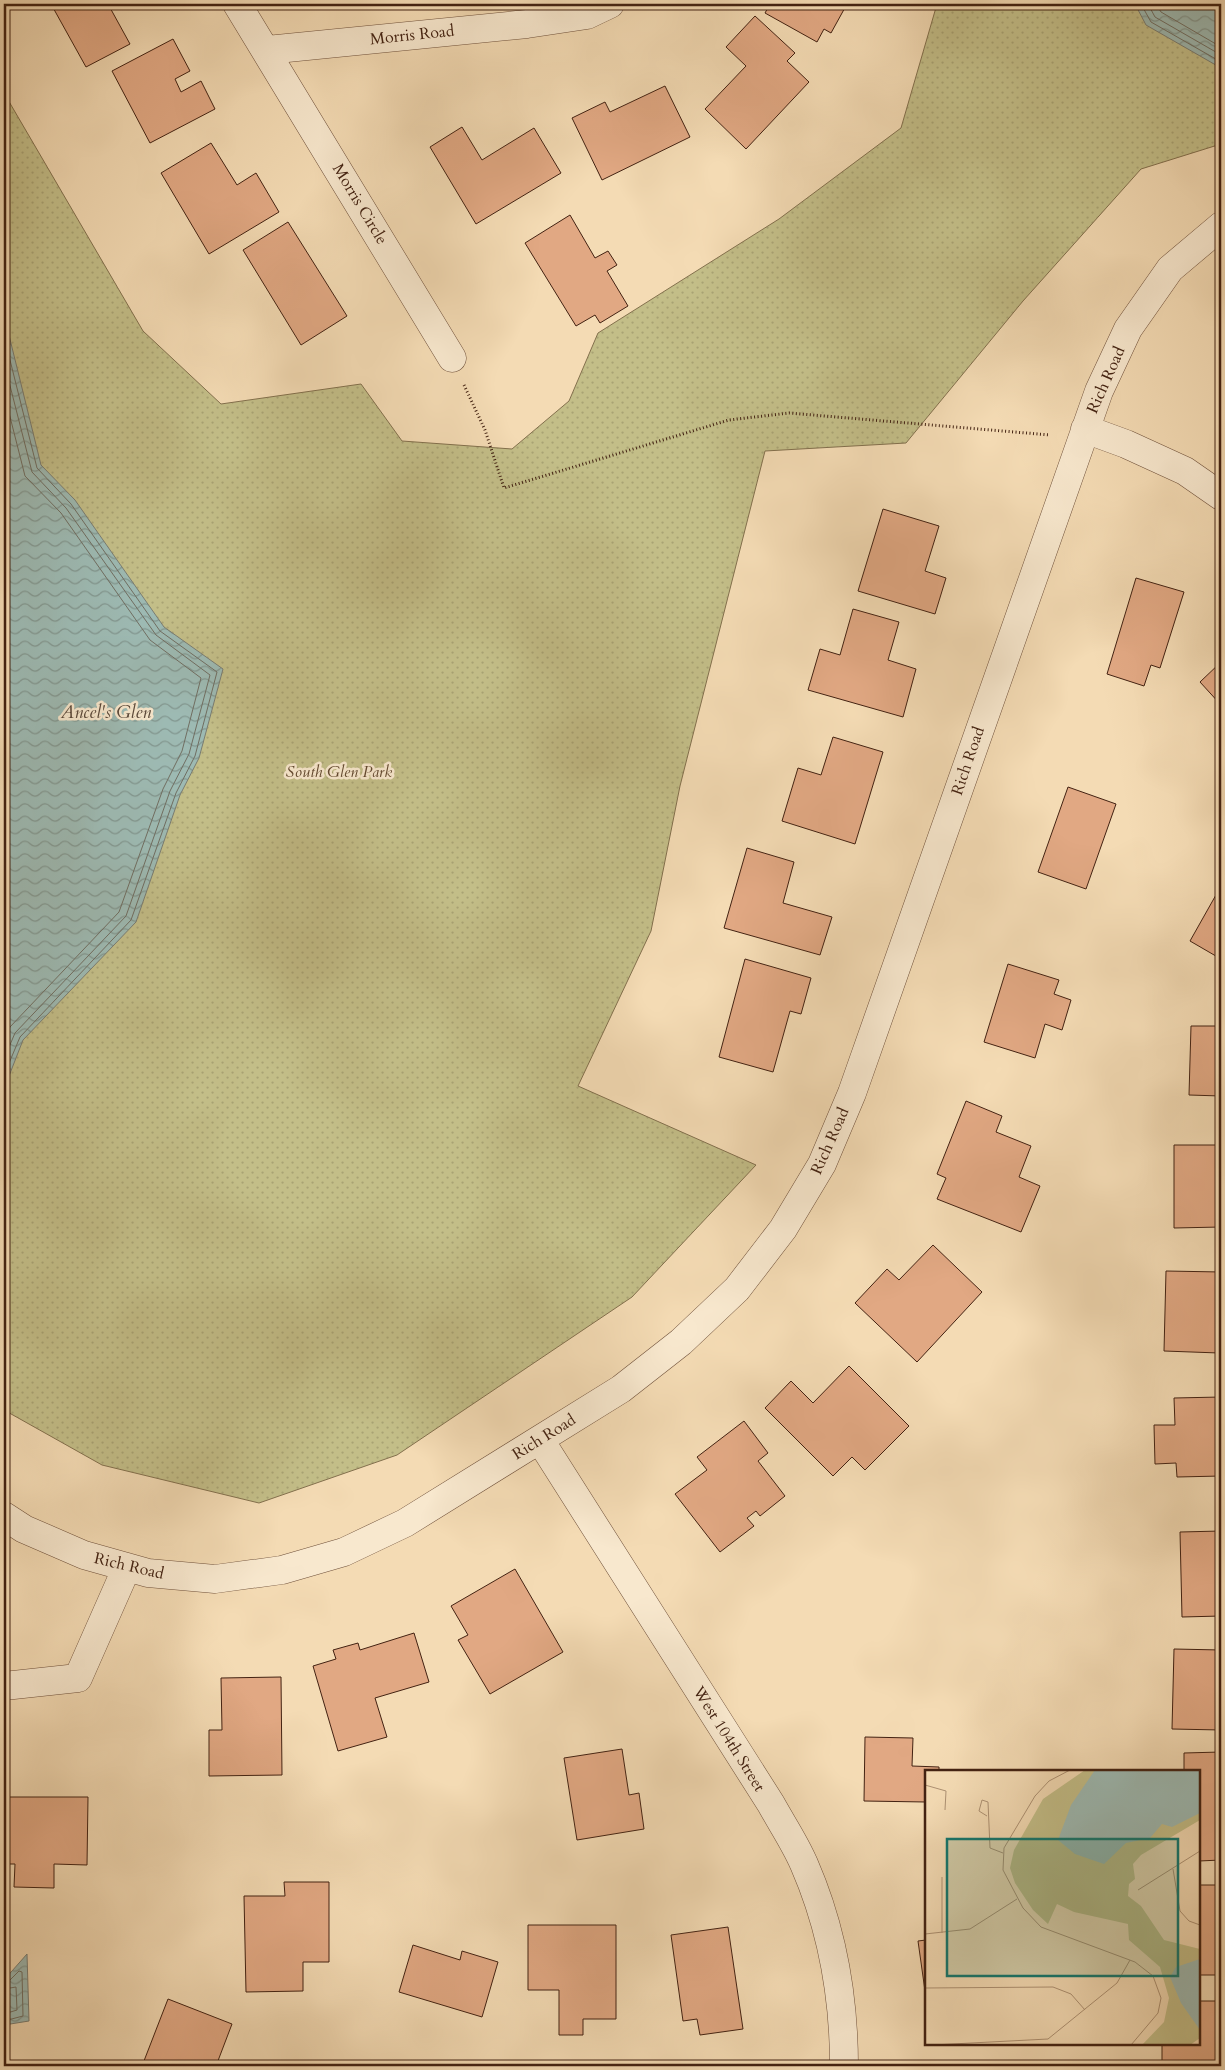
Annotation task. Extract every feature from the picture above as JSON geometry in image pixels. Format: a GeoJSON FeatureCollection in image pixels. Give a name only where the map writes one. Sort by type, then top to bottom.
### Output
{"type":"FeatureCollection","features":[{"type":"Feature","properties":{"kind":"street"},"geometry":{"type":"LineString","coordinates":[[237,4],[267,50]]}},
{"type":"Feature","properties":{"kind":"street","name":"Morris Road"},"geometry":{"type":"LineString","coordinates":[[267,50],[527,24],[587,15],[610,4]]}},
{"type":"Feature","properties":{"kind":"street","name":"Morris Circle"},"geometry":{"type":"LineString","coordinates":[[267,50],[452,358]]}},
{"type":"Feature","properties":{"kind":"street","name":"Rich Road"},"geometry":{"type":"LineString","coordinates":[[4,1516],[24,1529],[84,1555],[148,1573],[215,1579],[282,1570],[344,1552],[404,1523],[620,1389],[681,1342],[737,1289],[783,1229],[822,1164],[852,1093],[1083,435],[1100,391],[1128,329],[1170,269],[1221,226]]}},
{"type":"Feature","properties":{"kind":"street"},"geometry":{"type":"LineString","coordinates":[[1083,435],[1126,444],[1185,471],[1221,496]]}},
{"type":"Feature","properties":{"kind":"street","name":"West 104th Street"},"geometry":{"type":"LineString","coordinates":[[540,1440],[770,1804],[804,1863],[827,1925],[839,1991],[844,2066]]}},
{"type":"Feature","properties":{"kind":"street"},"geometry":{"type":"LineString","coordinates":[[4,1686],[78,1678],[127,1567]]}},
{"type":"Feature","properties":{"kind":"path"},"geometry":{"type":"LineString","coordinates":[[452,358],[485,430],[504,488],[728,420],[788,413],[1083,435]]}},
{"type":"Feature","properties":{"kind":"green space","name":"South Glen Park"},"geometry":{"type":"Polygon","coordinates":[[[937,4],[1221,4],[1221,144],[1141,169],[1023,301],[906,443],[765,451],[680,786],[651,931],[578,1086],[756,1165],[632,1297],[397,1455],[259,1503],[102,1465],[4,1410],[4,93],[143,331],[221,404],[361,384],[402,441],[512,449],[569,401],[598,333],[779,219],[901,128],[937,4]]]}},
{"type":"Feature","properties":{"kind":"water"},"geometry":{"type":"Polygon","coordinates":[[[1135,4],[1221,4],[1221,68],[1146,25],[1135,4]]]}},
{"type":"Feature","properties":{"kind":"water","name":"Ancel's Glen"},"geometry":{"type":"Polygon","coordinates":[[[4,315],[41,465],[75,500],[164,627],[223,669],[199,758],[180,795],[136,922],[23,1040],[9,1076],[4,1074],[4,315]]]}},
{"type":"Feature","properties":{"kind":"water"},"geometry":{"type":"Polygon","coordinates":[[[27,1954],[29,2021],[4,2025],[4,1980],[27,1954]]]}},
{"type":"Feature","properties":{"kind":"building"},"geometry":{"type":"Polygon","coordinates":[[[51,4],[108,4],[130,44],[86,67],[51,4]]]}},
{"type":"Feature","properties":{"kind":"building"},"geometry":{"type":"Polygon","coordinates":[[[770,4],[847,4],[831,33],[824,29],[817,42],[765,13],[770,4]]]}},
{"type":"Feature","properties":{"kind":"building"},"geometry":{"type":"Polygon","coordinates":[[[755,16],[795,53],[787,61],[809,82],[746,149],[705,109],[746,66],[726,47],[755,16]]]}},
{"type":"Feature","properties":{"kind":"building"},"geometry":{"type":"Polygon","coordinates":[[[173,39],[190,71],[175,79],[181,92],[201,81],[215,109],[150,143],[112,71],[173,39]]]}},
{"type":"Feature","properties":{"kind":"building"},"geometry":{"type":"Polygon","coordinates":[[[665,86],[690,137],[602,180],[572,118],[605,102],[610,112],[665,86]]]}},
{"type":"Feature","properties":{"kind":"building"},"geometry":{"type":"Polygon","coordinates":[[[462,127],[482,160],[534,128],[561,173],[476,224],[430,147],[462,127]]]}},
{"type":"Feature","properties":{"kind":"building"},"geometry":{"type":"Polygon","coordinates":[[[211,143],[237,185],[256,173],[279,212],[209,254],[161,173],[211,143]]]}},
{"type":"Feature","properties":{"kind":"building"},"geometry":{"type":"Polygon","coordinates":[[[570,215],[595,258],[608,251],[617,265],[607,271],[628,306],[600,323],[595,315],[576,326],[525,243],[570,215]]]}},
{"type":"Feature","properties":{"kind":"building"},"geometry":{"type":"Polygon","coordinates":[[[288,222],[347,316],[301,345],[243,250],[288,222]]]}},
{"type":"Feature","properties":{"kind":"building"},"geometry":{"type":"Polygon","coordinates":[[[883,509],[939,526],[925,571],[946,578],[935,614],[858,591],[883,509]]]}},
{"type":"Feature","properties":{"kind":"building"},"geometry":{"type":"Polygon","coordinates":[[[1136,578],[1184,592],[1160,668],[1151,665],[1144,686],[1107,674],[1136,578]]]}},
{"type":"Feature","properties":{"kind":"building"},"geometry":{"type":"Polygon","coordinates":[[[853,609],[899,622],[888,660],[916,669],[903,717],[808,690],[820,649],[840,655],[853,609]]]}},
{"type":"Feature","properties":{"kind":"building"},"geometry":{"type":"Polygon","coordinates":[[[1221,662],[1221,705],[1200,682],[1221,662]]]}},
{"type":"Feature","properties":{"kind":"building"},"geometry":{"type":"Polygon","coordinates":[[[833,737],[883,752],[855,844],[782,821],[798,768],[821,775],[833,737]]]}},
{"type":"Feature","properties":{"kind":"building"},"geometry":{"type":"Polygon","coordinates":[[[1068,787],[1116,804],[1086,889],[1038,872],[1068,787]]]}},
{"type":"Feature","properties":{"kind":"building"},"geometry":{"type":"Polygon","coordinates":[[[747,848],[794,862],[783,903],[832,917],[820,955],[724,928],[747,848]]]}},
{"type":"Feature","properties":{"kind":"building"},"geometry":{"type":"Polygon","coordinates":[[[1221,886],[1221,959],[1190,941],[1221,886]]]}},
{"type":"Feature","properties":{"kind":"building"},"geometry":{"type":"Polygon","coordinates":[[[745,959],[811,978],[801,1014],[790,1011],[773,1072],[719,1057],[745,959]]]}},
{"type":"Feature","properties":{"kind":"building"},"geometry":{"type":"Polygon","coordinates":[[[1008,964],[1059,980],[1054,994],[1071,1000],[1062,1030],[1045,1024],[1035,1058],[984,1042],[1008,964]]]}},
{"type":"Feature","properties":{"kind":"building"},"geometry":{"type":"Polygon","coordinates":[[[1191,1026],[1221,1026],[1221,1096],[1189,1095],[1191,1026]]]}},
{"type":"Feature","properties":{"kind":"building"},"geometry":{"type":"Polygon","coordinates":[[[966,1101],[1002,1116],[996,1132],[1031,1146],[1019,1177],[1040,1186],[1021,1232],[937,1199],[946,1178],[937,1174],[966,1101]]]}},
{"type":"Feature","properties":{"kind":"building"},"geometry":{"type":"Polygon","coordinates":[[[1174,1145],[1216,1145],[1216,1194],[1221,1194],[1221,1227],[1174,1228],[1174,1145]]]}},
{"type":"Feature","properties":{"kind":"building"},"geometry":{"type":"Polygon","coordinates":[[[933,1245],[982,1292],[917,1362],[855,1303],[887,1269],[899,1280],[933,1245]]]}},
{"type":"Feature","properties":{"kind":"building"},"geometry":{"type":"Polygon","coordinates":[[[1166,1271],[1221,1272],[1219,1353],[1164,1351],[1166,1271]]]}},
{"type":"Feature","properties":{"kind":"building"},"geometry":{"type":"Polygon","coordinates":[[[849,1366],[909,1426],[865,1470],[852,1457],[833,1476],[765,1408],[791,1381],[813,1403],[849,1366]]]}},
{"type":"Feature","properties":{"kind":"building"},"geometry":{"type":"Polygon","coordinates":[[[1221,1397],[1221,1476],[1177,1477],[1176,1463],[1155,1464],[1154,1425],[1175,1425],[1174,1398],[1221,1397]]]}},
{"type":"Feature","properties":{"kind":"building"},"geometry":{"type":"Polygon","coordinates":[[[744,1421],[768,1453],[758,1461],[785,1496],[760,1516],[756,1511],[747,1518],[754,1526],[720,1552],[675,1494],[707,1470],[697,1457],[744,1421]]]}},
{"type":"Feature","properties":{"kind":"building"},"geometry":{"type":"Polygon","coordinates":[[[1221,1531],[1221,1616],[1182,1617],[1180,1532],[1221,1531]]]}},
{"type":"Feature","properties":{"kind":"building"},"geometry":{"type":"Polygon","coordinates":[[[515,1569],[563,1652],[490,1694],[458,1640],[468,1635],[451,1606],[515,1569]]]}},
{"type":"Feature","properties":{"kind":"building"},"geometry":{"type":"Polygon","coordinates":[[[414,1633],[429,1682],[375,1698],[387,1737],[338,1751],[313,1666],[336,1659],[333,1650],[358,1643],[360,1650],[414,1633]]]}},
{"type":"Feature","properties":{"kind":"building"},"geometry":{"type":"Polygon","coordinates":[[[1174,1649],[1221,1650],[1221,1730],[1172,1729],[1174,1649]]]}},
{"type":"Feature","properties":{"kind":"building"},"geometry":{"type":"Polygon","coordinates":[[[281,1677],[282,1775],[209,1776],[209,1730],[222,1730],[221,1678],[281,1677]]]}},
{"type":"Feature","properties":{"kind":"building"},"geometry":{"type":"Polygon","coordinates":[[[865,1737],[913,1738],[912,1766],[939,1767],[939,1770],[925,1770],[925,1802],[864,1801],[865,1737]]]}},
{"type":"Feature","properties":{"kind":"building"},"geometry":{"type":"Polygon","coordinates":[[[622,1749],[629,1795],[639,1793],[644,1829],[577,1840],[564,1758],[622,1749]]]}},
{"type":"Feature","properties":{"kind":"building"},"geometry":{"type":"Polygon","coordinates":[[[1221,1752],[1221,1860],[1200,1861],[1200,1770],[1184,1770],[1184,1753],[1221,1752]]]}},
{"type":"Feature","properties":{"kind":"building"},"geometry":{"type":"Polygon","coordinates":[[[4,1797],[88,1797],[87,1865],[54,1864],[54,1888],[14,1887],[15,1864],[4,1864],[4,1797]]]}},
{"type":"Feature","properties":{"kind":"building"},"geometry":{"type":"Polygon","coordinates":[[[284,1882],[329,1882],[329,1962],[303,1962],[303,1991],[246,1992],[244,1896],[285,1896],[284,1882]]]}},
{"type":"Feature","properties":{"kind":"building"},"geometry":{"type":"Polygon","coordinates":[[[1200,1885],[1221,1885],[1221,1975],[1200,1975],[1200,1885]]]}},
{"type":"Feature","properties":{"kind":"building"},"geometry":{"type":"Polygon","coordinates":[[[528,1925],[616,1925],[616,2019],[583,2019],[583,2035],[559,2035],[559,1990],[528,1990],[528,1925]]]}},
{"type":"Feature","properties":{"kind":"building"},"geometry":{"type":"Polygon","coordinates":[[[728,1927],[743,2029],[700,2035],[697,2019],[683,2021],[671,1935],[728,1927]]]}},
{"type":"Feature","properties":{"kind":"building"},"geometry":{"type":"Polygon","coordinates":[[[925,1940],[925,1991],[918,1941],[925,1940]]]}},
{"type":"Feature","properties":{"kind":"building"},"geometry":{"type":"Polygon","coordinates":[[[413,1945],[460,1960],[462,1951],[498,1962],[482,2017],[399,1992],[413,1945]]]}},
{"type":"Feature","properties":{"kind":"building"},"geometry":{"type":"Polygon","coordinates":[[[168,1999],[232,2024],[216,2066],[142,2066],[168,1999]]]}},
{"type":"Feature","properties":{"kind":"building"},"geometry":{"type":"Polygon","coordinates":[[[1200,2001],[1221,2001],[1221,2066],[1162,2066],[1162,2045],[1200,2045],[1200,2001]]]}}]}
